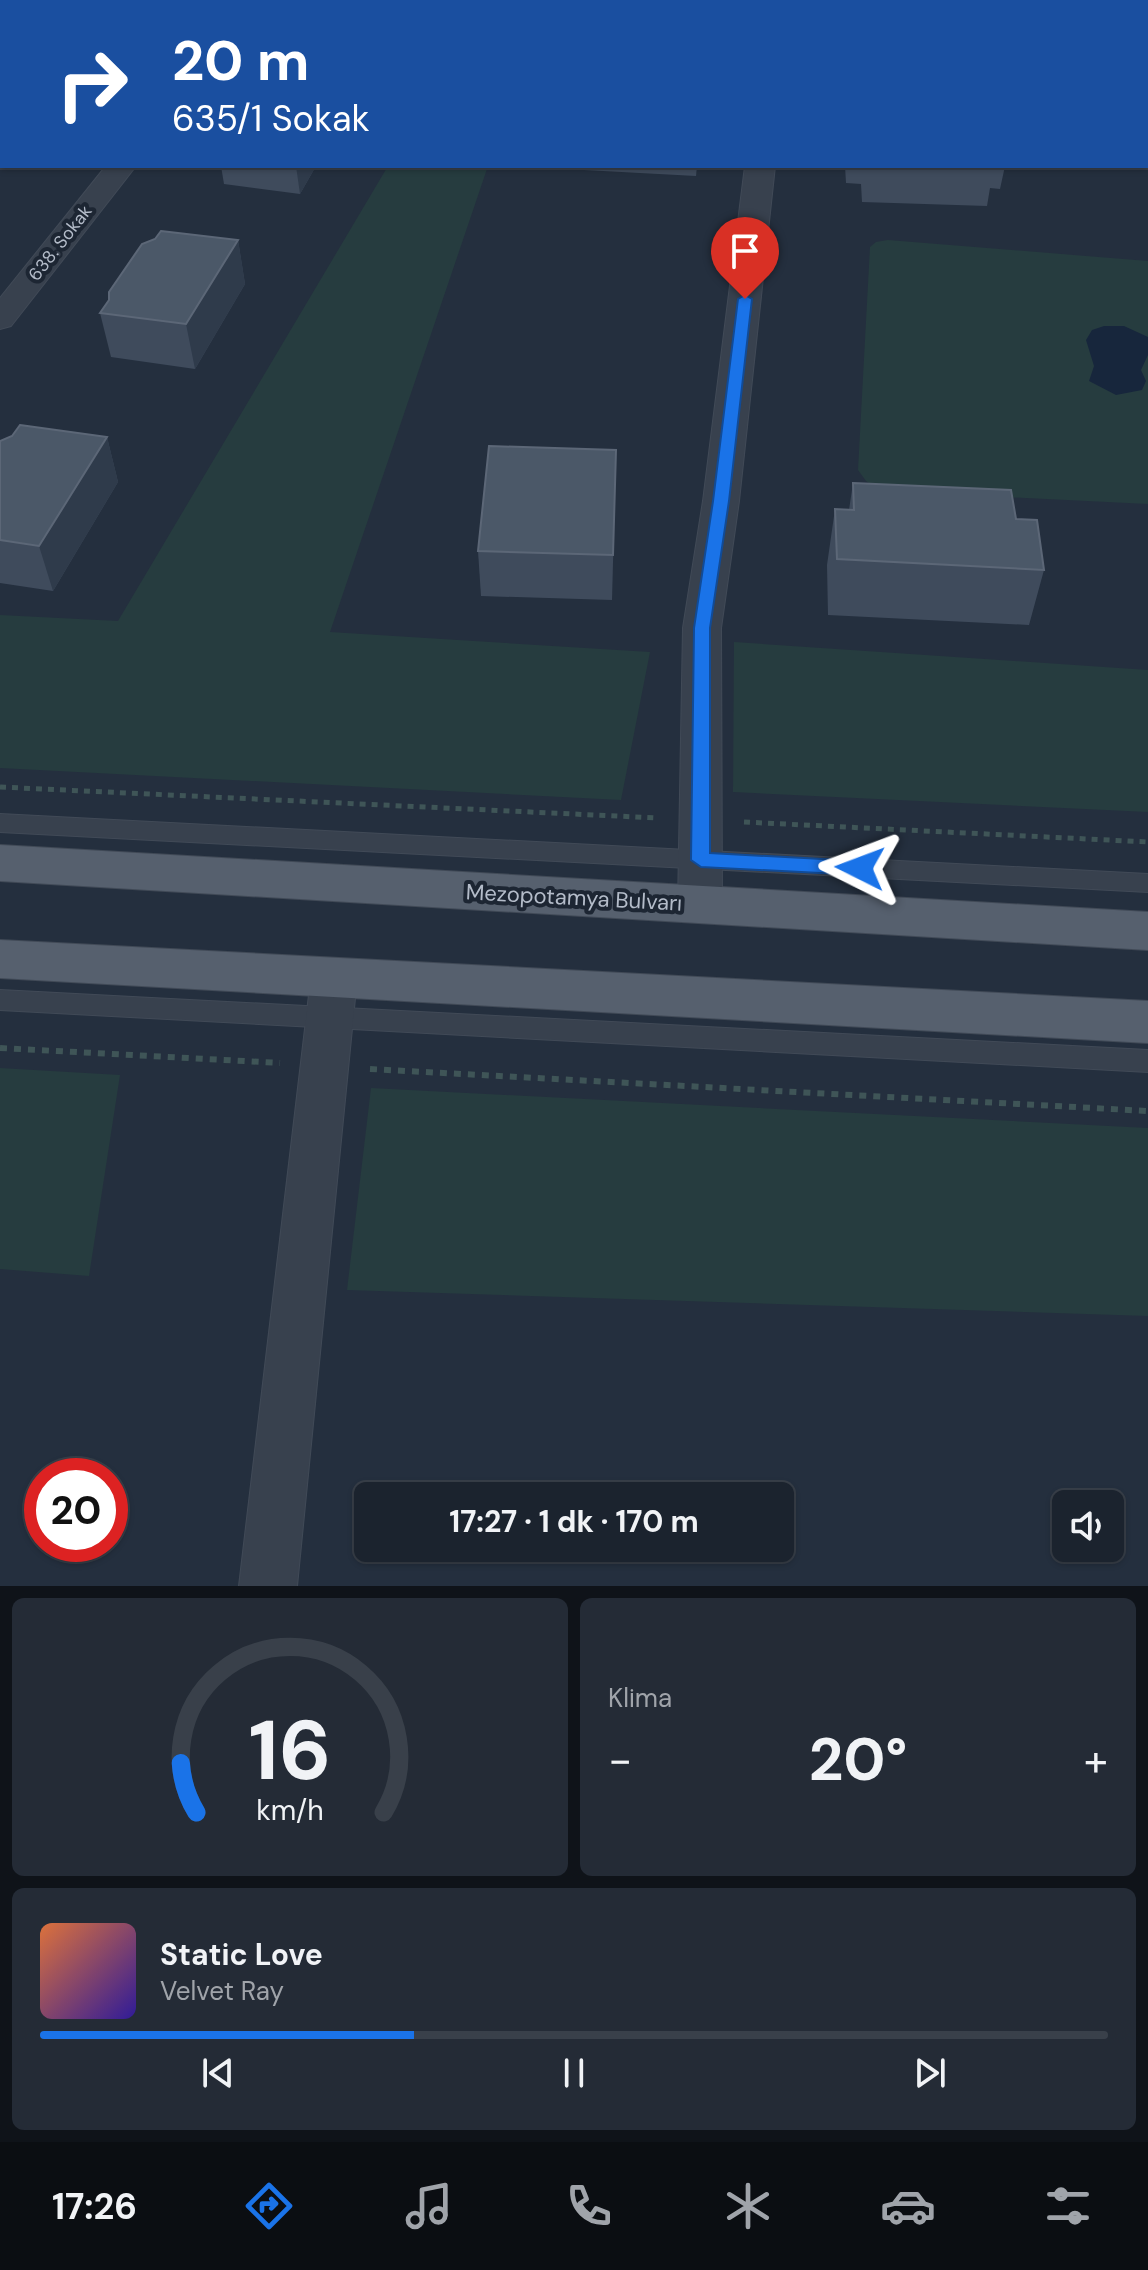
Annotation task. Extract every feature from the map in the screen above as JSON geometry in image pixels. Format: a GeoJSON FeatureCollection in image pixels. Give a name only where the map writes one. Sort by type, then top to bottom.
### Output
{"type":"FeatureCollection","features":[{"type":"Feature","properties":{"kind":"main road","name":"Mezopotamya Bulvarı"},"geometry":{"type":"LineString","coordinates":[[0,863],[700,882],[1148,931]]}},
{"type":"Feature","properties":{"kind":"main road"},"geometry":{"type":"LineString","coordinates":[[0,959],[329,1020],[1148,1022]]}},
{"type":"Feature","properties":{"kind":"street","name":"638. Sokak"},"geometry":{"type":"LineString","coordinates":[[0,319],[119,168]]}},
{"type":"Feature","properties":{"kind":"street"},"geometry":{"type":"LineString","coordinates":[[700,882],[702,628],[721,501],[760,168]]}},
{"type":"Feature","properties":{"kind":"street"},"geometry":{"type":"LineString","coordinates":[[268,1586],[329,1020]]}},
{"type":"Feature","properties":{"kind":"lane"},"geometry":{"type":"LineString","coordinates":[[0,823],[700,882],[1148,883]]}},
{"type":"Feature","properties":{"kind":"lane"},"geometry":{"type":"LineString","coordinates":[[0,1000],[329,1020],[1148,1061]]}},
{"type":"Feature","properties":{"kind":"path"},"geometry":{"type":"LineString","coordinates":[[0,787],[1148,842]]}},
{"type":"Feature","properties":{"kind":"path"},"geometry":{"type":"LineString","coordinates":[[0,1048],[329,1020],[1148,1111]]}},
{"type":"Feature","properties":{"kind":"green space"},"geometry":{"type":"Polygon","coordinates":[[[387,168],[487,168],[330,632],[650,652],[621,800],[0,768],[0,615],[118,621],[387,168]]]}},
{"type":"Feature","properties":{"kind":"green space"},"geometry":{"type":"Polygon","coordinates":[[[888,240],[1148,261],[1148,504],[880,491],[866,481],[858,470],[870,247],[876,242],[888,240]]]}},
{"type":"Feature","properties":{"kind":"green space"},"geometry":{"type":"Polygon","coordinates":[[[734,642],[1148,670],[1148,812],[733,792],[734,642]]]}},
{"type":"Feature","properties":{"kind":"green space"},"geometry":{"type":"Polygon","coordinates":[[[0,1068],[120,1075],[89,1276],[0,1269],[0,1068]]]}},
{"type":"Feature","properties":{"kind":"green space"},"geometry":{"type":"Polygon","coordinates":[[[371,1088],[1148,1128],[1148,1316],[347,1290],[371,1088]]]}},
{"type":"Feature","properties":{"kind":"water"},"geometry":{"type":"Polygon","coordinates":[[[1104,326],[1124,326],[1148,337],[1148,355],[1141,370],[1146,381],[1142,390],[1116,395],[1089,381],[1094,366],[1086,340],[1092,330],[1104,326]]]}},
{"type":"Feature","properties":{"kind":"building"},"geometry":{"type":"Polygon","coordinates":[[[161,231],[238,240],[186,324],[100,313],[109,300],[109,292],[142,244],[155,239],[161,231]]]}},
{"type":"Feature","properties":{"kind":"building"},"geometry":{"type":"Polygon","coordinates":[[[20,425],[107,437],[39,546],[0,540],[0,441],[12,436],[20,425]]]}},
{"type":"Feature","properties":{"kind":"building"},"geometry":{"type":"Polygon","coordinates":[[[489,446],[616,450],[613,555],[478,551],[489,446]]]}},
{"type":"Feature","properties":{"kind":"building"},"geometry":{"type":"Polygon","coordinates":[[[853,483],[1011,490],[1016,519],[1037,520],[1044,570],[837,559],[835,509],[854,510],[853,483]]]}},
{"type":"Feature","properties":{"kind":"route"},"geometry":{"type":"LineString","coordinates":[[745,299],[702,628],[701,860],[860,868]]}}]}
